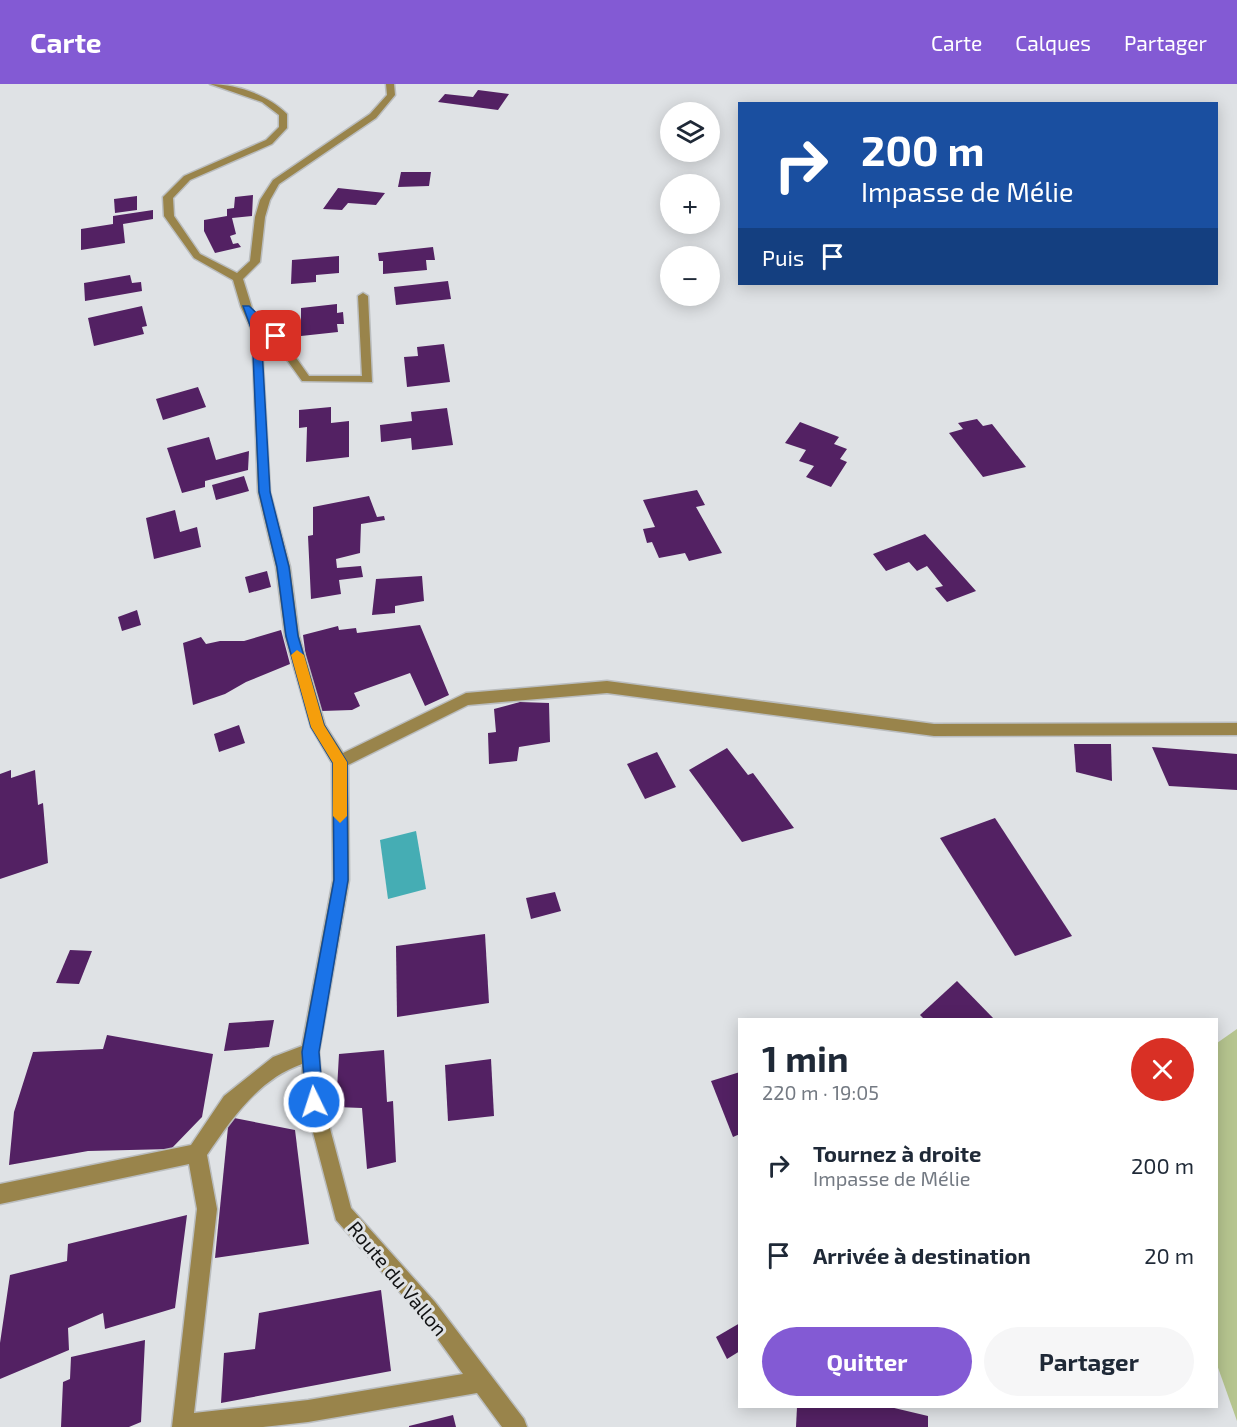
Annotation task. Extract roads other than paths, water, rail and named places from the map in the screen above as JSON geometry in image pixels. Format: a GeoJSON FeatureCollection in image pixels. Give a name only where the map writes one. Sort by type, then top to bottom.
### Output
{"type":"FeatureCollection","features":[{"type":"Feature","properties":{"kind":"street"},"geometry":{"type":"LineString","coordinates":[[214,84],[265,100],[283,114],[283,128],[269,142],[187,178],[168,197],[169,216],[197,256],[238,278],[246,308],[257,331],[264,492],[283,567],[292,636],[318,727],[340,762],[466,699],[607,687],[934,730],[1237,729]]}},
{"type":"Feature","properties":{"kind":"street"},"geometry":{"type":"LineString","coordinates":[[238,278],[255,262],[260,217],[265,200],[276,182],[373,116],[391,95],[390,84]]}},
{"type":"Feature","properties":{"kind":"street"},"geometry":{"type":"LineString","coordinates":[[246,308],[276,336],[306,379],[368,380],[363,296]]}},
{"type":"Feature","properties":{"kind":"street","name":"Route du Vallon"},"geometry":{"type":"LineString","coordinates":[[340,762],[341,880],[310,1052],[314,1102],[342,1213],[428,1309],[480,1382],[516,1427]]}},
{"type":"Feature","properties":{"kind":"street"},"geometry":{"type":"LineString","coordinates":[[0,1194],[197,1153],[231,1103],[279,1063],[310,1052]]}},
{"type":"Feature","properties":{"kind":"street"},"geometry":{"type":"LineString","coordinates":[[197,1153],[207,1209],[182,1425],[308,1411],[480,1382]]}},
{"type":"Feature","properties":{"kind":"water"},"geometry":{"type":"Polygon","coordinates":[[[416,831],[426,889],[388,899],[380,840],[416,831]]]}}]}
